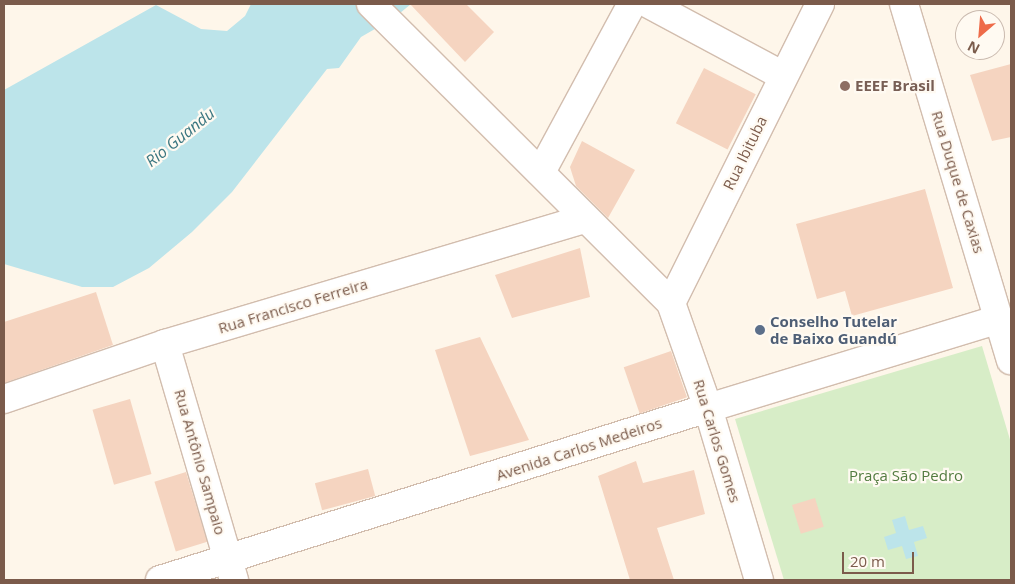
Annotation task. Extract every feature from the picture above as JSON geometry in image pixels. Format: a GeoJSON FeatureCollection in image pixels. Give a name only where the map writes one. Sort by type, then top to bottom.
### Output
{"type":"FeatureCollection","features":[{"type":"Feature","properties":{"kind":"street"},"geometry":{"type":"LineString","coordinates":[[372,4],[412,41],[541,172],[584,219],[671,303]]}},
{"type":"Feature","properties":{"kind":"street"},"geometry":{"type":"LineString","coordinates":[[541,172],[632,4]]}},
{"type":"Feature","properties":{"kind":"street"},"geometry":{"type":"LineString","coordinates":[[649,4],[783,76]]}},
{"type":"Feature","properties":{"kind":"street","name":"Rua Ibituba"},"geometry":{"type":"LineString","coordinates":[[671,303],[820,4]]}},
{"type":"Feature","properties":{"kind":"street","name":"Rua Duque de Caxias"},"geometry":{"type":"LineString","coordinates":[[904,4],[1011,360]]}},
{"type":"Feature","properties":{"kind":"street","name":"Rua Francisco Ferreira"},"geometry":{"type":"LineString","coordinates":[[4,399],[165,344],[584,219]]}},
{"type":"Feature","properties":{"kind":"street","name":"Rua Carlos Gomes"},"geometry":{"type":"LineString","coordinates":[[671,303],[708,408],[759,580]]}},
{"type":"Feature","properties":{"kind":"street","name":"Avenida Carlos Medeiros"},"geometry":{"type":"LineString","coordinates":[[160,580],[232,570],[708,408],[999,319]]}},
{"type":"Feature","properties":{"kind":"street","name":"Rua Antônio Sampaio"},"geometry":{"type":"LineString","coordinates":[[165,344],[232,570]]}},
{"type":"Feature","properties":{"kind":"green space","name":"Praça São Pedro"},"geometry":{"type":"Polygon","coordinates":[[[982,346],[1011,443],[1011,580],[784,580],[735,419],[982,346]]]}},
{"type":"Feature","properties":{"kind":"water","name":"Rio Guandu"},"geometry":{"type":"Polygon","coordinates":[[[251,4],[411,4],[394,18],[361,37],[339,68],[327,69],[232,192],[192,232],[149,268],[113,287],[82,287],[4,264],[4,90],[156,5],[201,29],[227,31],[245,16],[251,4]]]}},
{"type":"Feature","properties":{"kind":"water"},"geometry":{"type":"Polygon","coordinates":[[[905,516],[909,530],[923,526],[927,538],[914,542],[918,556],[906,559],[902,546],[888,550],[884,537],[896,533],[892,520],[905,516]]]}},
{"type":"Feature","properties":{"kind":"building"},"geometry":{"type":"Polygon","coordinates":[[[410,4],[466,4],[494,32],[465,62],[410,4]]]}},
{"type":"Feature","properties":{"kind":"building"},"geometry":{"type":"Polygon","coordinates":[[[1011,64],[1011,137],[992,141],[970,75],[1011,64]]]}},
{"type":"Feature","properties":{"kind":"building"},"geometry":{"type":"Polygon","coordinates":[[[704,68],[756,94],[728,150],[676,123],[704,68]]]}},
{"type":"Feature","properties":{"kind":"building"},"geometry":{"type":"Polygon","coordinates":[[[582,141],[635,170],[608,218],[576,186],[570,167],[582,141]]]}},
{"type":"Feature","properties":{"kind":"building"},"geometry":{"type":"Polygon","coordinates":[[[925,189],[953,288],[852,316],[845,291],[817,299],[796,224],[925,189]]]}},
{"type":"Feature","properties":{"kind":"building"},"geometry":{"type":"Polygon","coordinates":[[[580,248],[590,297],[512,318],[495,275],[580,248]]]}},
{"type":"Feature","properties":{"kind":"building"},"geometry":{"type":"Polygon","coordinates":[[[96,292],[113,345],[4,383],[4,322],[96,292]]]}},
{"type":"Feature","properties":{"kind":"building"},"geometry":{"type":"Polygon","coordinates":[[[480,337],[529,440],[470,456],[435,350],[480,337]]]}},
{"type":"Feature","properties":{"kind":"building"},"geometry":{"type":"Polygon","coordinates":[[[671,351],[687,397],[640,414],[624,367],[671,351]]]}},
{"type":"Feature","properties":{"kind":"building"},"geometry":{"type":"Polygon","coordinates":[[[130,399],[151,474],[114,485],[93,410],[130,399]]]}},
{"type":"Feature","properties":{"kind":"building"},"geometry":{"type":"Polygon","coordinates":[[[636,461],[643,483],[694,470],[705,514],[657,528],[674,580],[630,580],[598,476],[636,461]]]}},
{"type":"Feature","properties":{"kind":"building"},"geometry":{"type":"Polygon","coordinates":[[[368,469],[375,496],[322,510],[315,483],[368,469]]]}},
{"type":"Feature","properties":{"kind":"building"},"geometry":{"type":"Polygon","coordinates":[[[186,472],[207,542],[176,551],[154,482],[186,472]]]}},
{"type":"Feature","properties":{"kind":"building"},"geometry":{"type":"Polygon","coordinates":[[[815,498],[824,527],[801,534],[792,505],[815,498]]]}},
{"type":"Feature","properties":{"kind":"place","name":"EEEF Brasil"},"geometry":{"type":"Point","coordinates":[845,86]}},
{"type":"Feature","properties":{"kind":"place","name":"Conselho Tutelar de Baixo Guandú"},"geometry":{"type":"Point","coordinates":[760,330]}}]}
